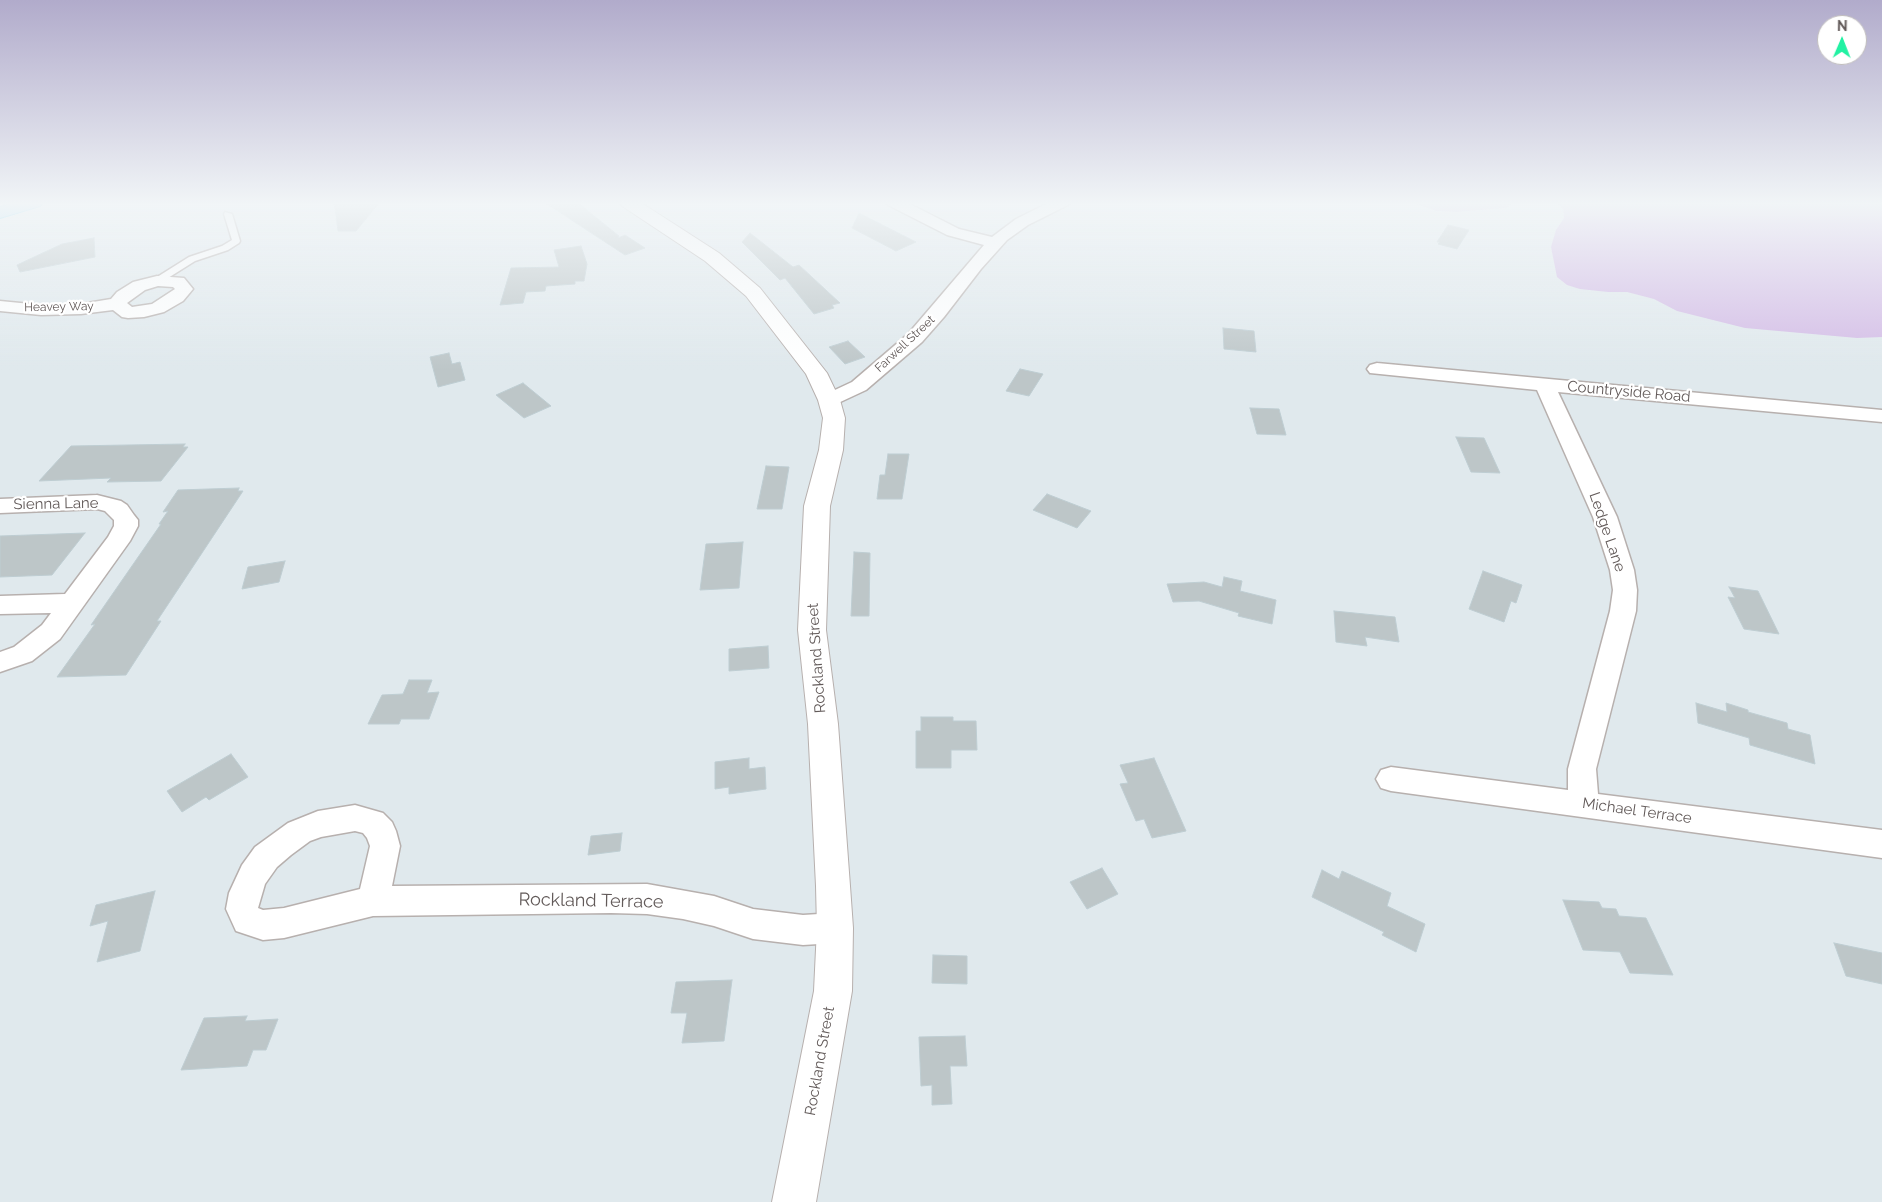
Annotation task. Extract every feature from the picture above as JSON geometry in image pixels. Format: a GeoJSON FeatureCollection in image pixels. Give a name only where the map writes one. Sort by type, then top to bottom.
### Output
{"type":"FeatureCollection","features":[{"type":"Feature","properties":{"kind":"street","name":"Rockland Street"},"geometry":{"type":"LineString","coordinates":[[712,258],[753,292],[816,373],[829,400],[834,418],[834,433],[816,506],[812,630],[822,724],[835,928],[832,999],[794,1202]]}},
{"type":"Feature","properties":{"kind":"street","name":"Farwell Street"},"geometry":{"type":"LineString","coordinates":[[829,400],[842,396],[858,386],[915,338],[938,313],[982,258]]}},
{"type":"Feature","properties":{"kind":"street"},"geometry":{"type":"LineString","coordinates":[[117,304],[124,296],[139,286],[158,281]]}},
{"type":"Feature","properties":{"kind":"street","name":"Heavey Way"},"geometry":{"type":"LineString","coordinates":[[0,306],[41,310],[81,309],[117,304],[128,313],[144,312],[158,308],[177,297],[184,289],[178,282],[158,281]]}},
{"type":"Feature","properties":{"kind":"street","name":"Countryside Road"},"geometry":{"type":"LineString","coordinates":[[1377,369],[1882,416]]}},
{"type":"Feature","properties":{"kind":"street","name":"Ledge Lane"},"geometry":{"type":"LineString","coordinates":[[1545,385],[1605,517],[1622,570],[1625,590],[1623,611],[1582,769],[1582,786],[1586,804]]}},
{"type":"Feature","properties":{"kind":"street","name":"Sienna Lane"},"geometry":{"type":"LineString","coordinates":[[0,506],[97,502],[114,506],[123,514],[126,526],[123,533],[43,640],[23,654],[0,662]]}},
{"type":"Feature","properties":{"kind":"street"},"geometry":{"type":"LineString","coordinates":[[0,605],[72,603]]}},
{"type":"Feature","properties":{"kind":"street","name":"Michael Terrace"},"geometry":{"type":"LineString","coordinates":[[1391,779],[1882,844]]}},
{"type":"Feature","properties":{"kind":"street","name":"Rockland Terrace"},"geometry":{"type":"LineString","coordinates":[[373,901],[385,846],[381,831],[372,822],[355,818],[318,824],[299,832],[280,845],[266,857],[254,875],[245,893],[242,909],[247,920],[263,924],[284,923],[373,901],[647,899],[714,911],[753,924],[804,930],[835,928]]}},
{"type":"Feature","properties":{"kind":"lane"},"geometry":{"type":"LineString","coordinates":[[158,281],[195,258]]}},
{"type":"Feature","properties":{"kind":"shaded area"},"geometry":{"type":"Polygon","coordinates":[[[1553,258],[1882,258],[1882,337],[1857,338],[1745,328],[1677,311],[1654,299],[1627,292],[1580,289],[1567,285],[1557,277],[1553,258]]]}},
{"type":"Feature","properties":{"kind":"building"},"geometry":{"type":"Polygon","coordinates":[[[32,258],[90,258],[20,272],[17,265],[32,258]]]}},
{"type":"Feature","properties":{"kind":"building"},"geometry":{"type":"Polygon","coordinates":[[[556,258],[585,258],[587,264],[584,281],[575,281],[575,284],[546,286],[545,291],[526,292],[523,303],[500,305],[511,268],[559,267],[556,258]]]}},
{"type":"Feature","properties":{"kind":"building"},"geometry":{"type":"Polygon","coordinates":[[[758,258],[782,258],[793,267],[799,265],[840,303],[832,305],[834,308],[814,314],[785,278],[780,280],[758,258]]]}},
{"type":"Feature","properties":{"kind":"building"},"geometry":{"type":"Polygon","coordinates":[[[1223,328],[1254,331],[1256,352],[1224,349],[1223,328]]]}},
{"type":"Feature","properties":{"kind":"building"},"geometry":{"type":"Polygon","coordinates":[[[848,341],[865,357],[845,364],[829,347],[848,341]]]}},
{"type":"Feature","properties":{"kind":"building"},"geometry":{"type":"Polygon","coordinates":[[[449,353],[452,364],[460,362],[465,380],[438,387],[430,357],[449,353]]]}},
{"type":"Feature","properties":{"kind":"building"},"geometry":{"type":"Polygon","coordinates":[[[1020,369],[1043,374],[1029,396],[1006,391],[1020,369]]]}},
{"type":"Feature","properties":{"kind":"building"},"geometry":{"type":"Polygon","coordinates":[[[523,383],[551,406],[524,418],[496,395],[523,383]]]}},
{"type":"Feature","properties":{"kind":"building"},"geometry":{"type":"Polygon","coordinates":[[[1250,408],[1279,409],[1286,435],[1257,434],[1250,408]]]}},
{"type":"Feature","properties":{"kind":"building"},"geometry":{"type":"Polygon","coordinates":[[[1456,437],[1484,438],[1500,473],[1471,472],[1456,437]]]}},
{"type":"Feature","properties":{"kind":"building"},"geometry":{"type":"Polygon","coordinates":[[[185,444],[183,447],[188,447],[161,481],[107,482],[111,478],[39,481],[71,446],[185,444]]]}},
{"type":"Feature","properties":{"kind":"building"},"geometry":{"type":"Polygon","coordinates":[[[888,454],[909,454],[902,499],[877,499],[880,475],[885,475],[888,454]]]}},
{"type":"Feature","properties":{"kind":"building"},"geometry":{"type":"Polygon","coordinates":[[[766,466],[789,467],[782,509],[757,509],[766,466]]]}},
{"type":"Feature","properties":{"kind":"building"},"geometry":{"type":"Polygon","coordinates":[[[239,488],[238,491],[243,491],[157,621],[161,621],[126,675],[57,677],[95,624],[91,625],[161,524],[159,524],[168,511],[163,512],[178,490],[239,488]]]}},
{"type":"Feature","properties":{"kind":"building"},"geometry":{"type":"Polygon","coordinates":[[[1047,494],[1091,511],[1077,528],[1033,510],[1047,494]]]}},
{"type":"Feature","properties":{"kind":"building"},"geometry":{"type":"Polygon","coordinates":[[[85,533],[52,575],[0,577],[0,536],[85,533]]]}},
{"type":"Feature","properties":{"kind":"building"},"geometry":{"type":"Polygon","coordinates":[[[743,542],[739,588],[700,590],[706,544],[743,542]]]}},
{"type":"Feature","properties":{"kind":"building"},"geometry":{"type":"Polygon","coordinates":[[[854,552],[870,553],[869,616],[851,616],[854,552]]]}},
{"type":"Feature","properties":{"kind":"building"},"geometry":{"type":"Polygon","coordinates":[[[285,561],[279,582],[242,589],[248,567],[285,561]]]}},
{"type":"Feature","properties":{"kind":"building"},"geometry":{"type":"Polygon","coordinates":[[[1483,571],[1522,585],[1516,603],[1511,601],[1504,622],[1469,609],[1483,571]]]}},
{"type":"Feature","properties":{"kind":"building"},"geometry":{"type":"Polygon","coordinates":[[[1224,577],[1242,581],[1240,591],[1276,600],[1272,624],[1238,616],[1239,613],[1199,601],[1173,602],[1167,584],[1204,582],[1222,587],[1224,577]]]}},
{"type":"Feature","properties":{"kind":"building"},"geometry":{"type":"Polygon","coordinates":[[[1729,587],[1758,591],[1779,634],[1744,629],[1728,597],[1735,598],[1729,587]]]}},
{"type":"Feature","properties":{"kind":"building"},"geometry":{"type":"Polygon","coordinates":[[[1334,611],[1395,617],[1399,642],[1365,637],[1367,646],[1336,642],[1334,611]]]}},
{"type":"Feature","properties":{"kind":"building"},"geometry":{"type":"Polygon","coordinates":[[[768,646],[769,668],[729,671],[729,649],[768,646]]]}},
{"type":"Feature","properties":{"kind":"building"},"geometry":{"type":"Polygon","coordinates":[[[409,680],[432,680],[427,693],[439,692],[429,719],[401,719],[399,724],[368,724],[382,695],[403,694],[409,680]]]}},
{"type":"Feature","properties":{"kind":"building"},"geometry":{"type":"Polygon","coordinates":[[[1696,703],[1727,712],[1726,703],[1748,710],[1748,712],[1787,723],[1788,729],[1810,735],[1815,764],[1750,745],[1749,738],[1698,723],[1696,703]]]}},
{"type":"Feature","properties":{"kind":"building"},"geometry":{"type":"Polygon","coordinates":[[[921,717],[953,717],[953,721],[976,721],[977,750],[951,750],[951,768],[916,768],[916,731],[921,731],[921,717]]]}},
{"type":"Feature","properties":{"kind":"building"},"geometry":{"type":"Polygon","coordinates":[[[231,754],[248,777],[209,800],[206,797],[182,812],[167,791],[231,754]]]}},
{"type":"Feature","properties":{"kind":"building"},"geometry":{"type":"Polygon","coordinates":[[[749,758],[749,769],[765,767],[766,789],[729,794],[729,787],[715,789],[715,762],[749,758]]]}},
{"type":"Feature","properties":{"kind":"building"},"geometry":{"type":"Polygon","coordinates":[[[1154,758],[1186,831],[1152,838],[1144,819],[1136,821],[1120,784],[1128,783],[1120,765],[1154,758]]]}},
{"type":"Feature","properties":{"kind":"building"},"geometry":{"type":"Polygon","coordinates":[[[622,833],[620,851],[588,855],[591,836],[622,833]]]}},
{"type":"Feature","properties":{"kind":"building"},"geometry":{"type":"Polygon","coordinates":[[[1102,868],[1118,894],[1087,909],[1070,882],[1102,868]]]}},
{"type":"Feature","properties":{"kind":"building"},"geometry":{"type":"Polygon","coordinates":[[[1322,870],[1339,879],[1342,871],[1391,893],[1387,906],[1425,924],[1416,952],[1382,935],[1384,932],[1312,897],[1322,870]]]}},
{"type":"Feature","properties":{"kind":"building"},"geometry":{"type":"Polygon","coordinates":[[[155,891],[140,951],[97,962],[108,921],[90,926],[96,905],[155,891]]]}},
{"type":"Feature","properties":{"kind":"building"},"geometry":{"type":"Polygon","coordinates":[[[1563,900],[1599,902],[1602,908],[1616,909],[1619,916],[1646,918],[1673,975],[1630,973],[1620,952],[1583,950],[1563,900]]]}},
{"type":"Feature","properties":{"kind":"building"},"geometry":{"type":"Polygon","coordinates":[[[1834,943],[1882,953],[1882,984],[1846,976],[1834,943]]]}},
{"type":"Feature","properties":{"kind":"building"},"geometry":{"type":"Polygon","coordinates":[[[933,955],[967,956],[967,984],[932,983],[933,955]]]}},
{"type":"Feature","properties":{"kind":"building"},"geometry":{"type":"Polygon","coordinates":[[[732,980],[724,1041],[682,1043],[687,1013],[671,1013],[676,982],[732,980]]]}},
{"type":"Feature","properties":{"kind":"building"},"geometry":{"type":"Polygon","coordinates":[[[247,1016],[245,1021],[278,1019],[266,1050],[253,1050],[247,1066],[181,1070],[204,1018],[247,1016]]]}},
{"type":"Feature","properties":{"kind":"building"},"geometry":{"type":"Polygon","coordinates":[[[965,1036],[967,1066],[950,1066],[952,1104],[932,1105],[932,1085],[921,1086],[919,1037],[965,1036]]]}}]}
